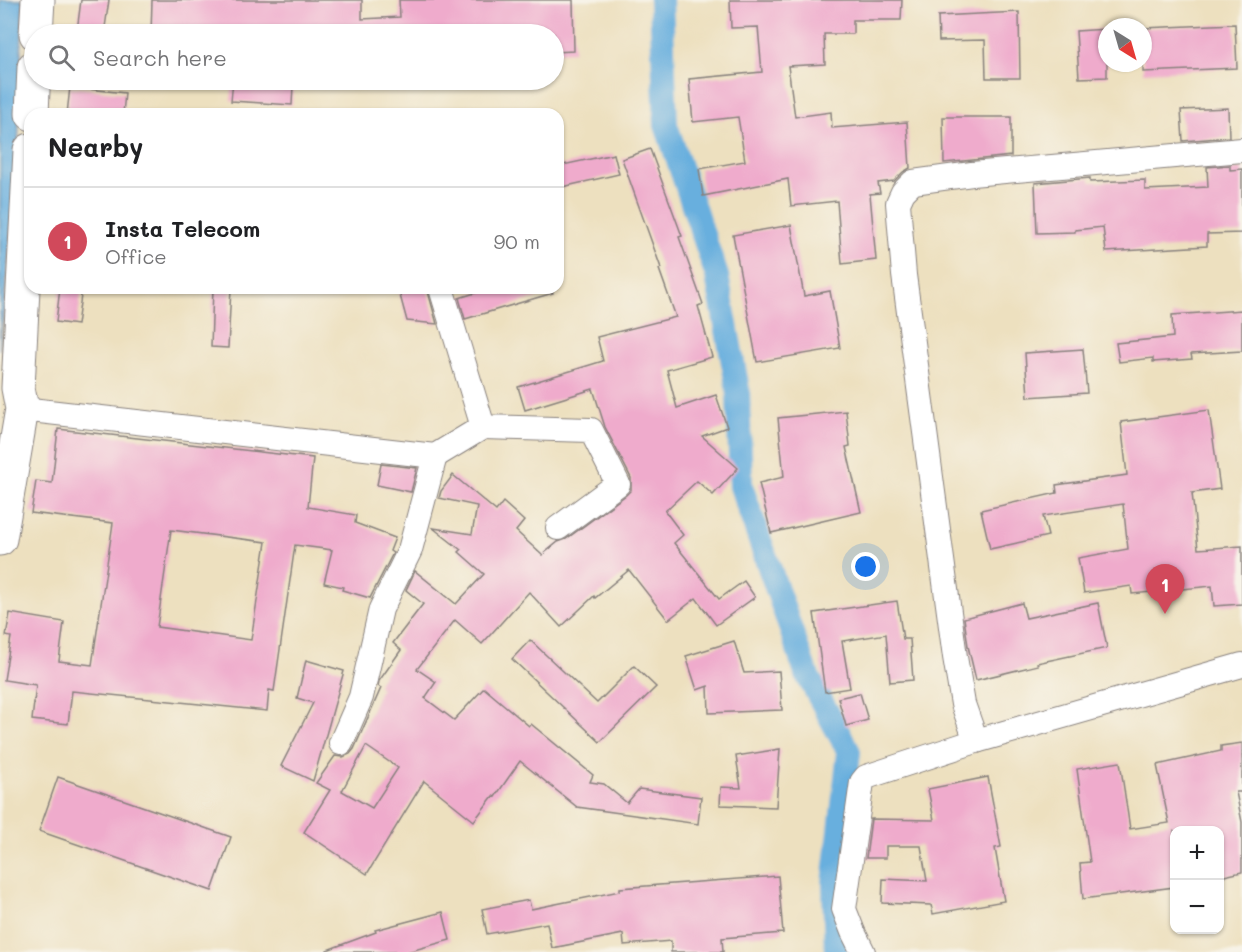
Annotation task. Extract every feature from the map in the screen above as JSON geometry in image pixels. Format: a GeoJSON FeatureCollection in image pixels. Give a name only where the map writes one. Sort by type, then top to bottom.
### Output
{"type":"FeatureCollection","features":[{"type":"Feature","properties":{"kind":"main road"},"geometry":{"type":"LineString","coordinates":[[37,24],[38,0]]}},
{"type":"Feature","properties":{"kind":"main road"},"geometry":{"type":"LineString","coordinates":[[32,108],[33,90]]}},
{"type":"Feature","properties":{"kind":"main road"},"geometry":{"type":"LineString","coordinates":[[0,539],[22,409],[18,388],[24,276]]}},
{"type":"Feature","properties":{"kind":"street"},"geometry":{"type":"LineString","coordinates":[[976,741],[963,704],[955,657],[904,275],[898,203],[903,192],[913,182],[972,174],[1242,150]]}},
{"type":"Feature","properties":{"kind":"street"},"geometry":{"type":"LineString","coordinates":[[443,294],[483,427]]}},
{"type":"Feature","properties":{"kind":"street"},"geometry":{"type":"LineString","coordinates":[[22,409],[435,456],[483,427],[591,430],[618,484],[558,528]]}},
{"type":"Feature","properties":{"kind":"street"},"geometry":{"type":"LineString","coordinates":[[341,743],[361,697],[381,609],[410,550],[435,456]]}},
{"type":"Feature","properties":{"kind":"street"},"geometry":{"type":"LineString","coordinates":[[863,952],[844,909],[862,782],[871,774],[976,741],[1242,665]]}},
{"type":"Feature","properties":{"kind":"water"},"geometry":{"type":"Polygon","coordinates":[[[0,0],[23,0],[18,154],[0,350],[0,0]]]}},
{"type":"Feature","properties":{"kind":"building"},"geometry":{"type":"Polygon","coordinates":[[[81,0],[109,0],[105,24],[78,24],[81,0]]]}},
{"type":"Feature","properties":{"kind":"building"},"geometry":{"type":"Polygon","coordinates":[[[152,0],[362,0],[362,19],[400,17],[399,0],[573,0],[574,51],[564,52],[564,24],[151,24],[152,0]]]}},
{"type":"Feature","properties":{"kind":"building"},"geometry":{"type":"Polygon","coordinates":[[[730,0],[902,0],[901,20],[853,20],[853,34],[824,34],[825,64],[788,66],[795,117],[831,112],[832,128],[907,122],[910,168],[894,181],[878,183],[880,193],[870,194],[876,260],[842,264],[837,201],[791,206],[788,179],[703,196],[699,169],[745,161],[738,117],[693,122],[689,79],[762,72],[758,27],[731,28],[730,0]]]}},
{"type":"Feature","properties":{"kind":"building"},"geometry":{"type":"Polygon","coordinates":[[[1019,12],[1020,78],[986,78],[985,40],[939,41],[938,16],[1019,12]]]}},
{"type":"Feature","properties":{"kind":"building"},"geometry":{"type":"Polygon","coordinates":[[[1235,24],[1237,68],[1152,72],[1152,28],[1235,24]]]}},
{"type":"Feature","properties":{"kind":"building"},"geometry":{"type":"Polygon","coordinates":[[[1098,30],[1098,72],[1107,72],[1107,77],[1079,78],[1076,31],[1098,30]]]}},
{"type":"Feature","properties":{"kind":"building"},"geometry":{"type":"Polygon","coordinates":[[[70,90],[125,93],[124,108],[68,108],[70,90]]]}},
{"type":"Feature","properties":{"kind":"building"},"geometry":{"type":"Polygon","coordinates":[[[232,90],[293,90],[292,105],[231,101],[232,90]]]}},
{"type":"Feature","properties":{"kind":"building"},"geometry":{"type":"Polygon","coordinates":[[[1228,108],[1229,137],[1183,141],[1181,110],[1228,108]]]}},
{"type":"Feature","properties":{"kind":"building"},"geometry":{"type":"Polygon","coordinates":[[[943,117],[1011,117],[1011,156],[944,163],[943,117]]]}},
{"type":"Feature","properties":{"kind":"building"},"geometry":{"type":"Polygon","coordinates":[[[650,149],[682,236],[679,237],[703,304],[698,306],[712,357],[667,370],[677,408],[716,395],[727,427],[702,436],[738,468],[713,495],[697,481],[665,511],[683,535],[674,543],[719,599],[744,581],[755,597],[716,625],[696,598],[668,620],[629,570],[595,598],[594,596],[561,627],[529,592],[482,644],[455,620],[417,669],[436,682],[425,698],[454,720],[484,688],[593,775],[590,782],[604,784],[627,803],[639,789],[701,797],[698,824],[577,807],[520,761],[495,797],[493,796],[474,821],[424,781],[367,874],[304,832],[330,790],[316,783],[335,756],[343,757],[354,749],[381,688],[378,686],[379,681],[401,650],[393,643],[423,604],[406,590],[415,571],[456,604],[484,574],[459,552],[461,550],[433,528],[472,534],[477,506],[439,498],[441,491],[453,475],[496,511],[503,502],[524,521],[516,531],[542,555],[631,490],[631,478],[605,427],[593,389],[525,410],[518,387],[603,361],[597,337],[676,317],[622,159],[650,149]],[[366,746],[342,791],[372,808],[398,768],[366,746]]]}},
{"type":"Feature","properties":{"kind":"building"},"geometry":{"type":"Polygon","coordinates":[[[614,154],[619,174],[564,187],[564,165],[614,154]]]}},
{"type":"Feature","properties":{"kind":"building"},"geometry":{"type":"Polygon","coordinates":[[[1230,165],[1230,170],[1242,169],[1242,233],[1207,234],[1207,246],[1106,252],[1103,227],[1075,230],[1075,232],[1037,233],[1035,183],[1090,178],[1090,182],[1145,180],[1145,190],[1208,187],[1207,167],[1230,165]]]}},
{"type":"Feature","properties":{"kind":"building"},"geometry":{"type":"Polygon","coordinates":[[[791,225],[804,296],[830,291],[840,348],[757,362],[733,235],[791,225]]]}},
{"type":"Feature","properties":{"kind":"building"},"geometry":{"type":"Polygon","coordinates":[[[59,294],[81,294],[77,325],[56,322],[59,294]]]}},
{"type":"Feature","properties":{"kind":"building"},"geometry":{"type":"Polygon","coordinates":[[[213,294],[231,294],[228,348],[211,347],[213,294]]]}},
{"type":"Feature","properties":{"kind":"building"},"geometry":{"type":"Polygon","coordinates":[[[400,294],[429,294],[437,324],[407,321],[400,294]]]}},
{"type":"Feature","properties":{"kind":"building"},"geometry":{"type":"Polygon","coordinates":[[[472,294],[550,294],[465,319],[459,298],[472,294]]]}},
{"type":"Feature","properties":{"kind":"building"},"geometry":{"type":"Polygon","coordinates":[[[1242,310],[1242,351],[1191,354],[1192,359],[1153,362],[1153,358],[1119,362],[1116,343],[1173,337],[1172,315],[1242,310]]]}},
{"type":"Feature","properties":{"kind":"building"},"geometry":{"type":"Polygon","coordinates":[[[1083,349],[1087,393],[1028,397],[1025,353],[1083,349]]]}},
{"type":"Feature","properties":{"kind":"building"},"geometry":{"type":"Polygon","coordinates":[[[1209,410],[1220,489],[1192,493],[1198,549],[1242,546],[1242,604],[1214,606],[1212,586],[1132,594],[1131,586],[1084,593],[1078,558],[1128,549],[1123,504],[1043,516],[1048,536],[990,549],[981,510],[1057,493],[1056,485],[1127,475],[1121,422],[1209,410]]]}},
{"type":"Feature","properties":{"kind":"building"},"geometry":{"type":"Polygon","coordinates":[[[846,411],[850,446],[846,447],[861,512],[771,533],[759,483],[784,477],[778,418],[846,411]]]}},
{"type":"Feature","properties":{"kind":"building"},"geometry":{"type":"Polygon","coordinates":[[[58,429],[313,458],[308,507],[356,515],[355,523],[395,538],[390,551],[393,553],[370,598],[342,590],[343,587],[324,583],[332,550],[295,545],[274,691],[269,690],[267,711],[72,691],[68,724],[32,720],[36,685],[4,680],[11,637],[6,636],[10,613],[64,622],[59,661],[92,665],[113,523],[31,513],[36,481],[52,483],[58,429]],[[171,530],[157,627],[251,640],[266,542],[171,530]]]}},
{"type":"Feature","properties":{"kind":"building"},"geometry":{"type":"Polygon","coordinates":[[[381,464],[417,468],[411,492],[377,485],[381,464]]]}},
{"type":"Feature","properties":{"kind":"building"},"geometry":{"type":"Polygon","coordinates":[[[897,601],[903,639],[910,639],[913,680],[890,682],[886,634],[842,641],[850,688],[825,692],[814,613],[897,601]]]}},
{"type":"Feature","properties":{"kind":"building"},"geometry":{"type":"Polygon","coordinates":[[[1022,603],[1026,618],[1098,603],[1107,648],[1037,663],[1038,665],[976,680],[964,618],[1022,603]]]}},
{"type":"Feature","properties":{"kind":"building"},"geometry":{"type":"Polygon","coordinates":[[[530,640],[597,703],[634,666],[656,687],[600,742],[512,659],[530,640]]]}},
{"type":"Feature","properties":{"kind":"building"},"geometry":{"type":"Polygon","coordinates":[[[734,641],[744,673],[779,671],[782,710],[709,713],[708,686],[697,690],[686,656],[734,641]]]}},
{"type":"Feature","properties":{"kind":"building"},"geometry":{"type":"Polygon","coordinates":[[[306,660],[344,671],[313,781],[281,766],[313,703],[297,698],[306,660]]]}},
{"type":"Feature","properties":{"kind":"building"},"geometry":{"type":"Polygon","coordinates":[[[860,693],[868,720],[846,726],[838,698],[860,693]]]}},
{"type":"Feature","properties":{"kind":"building"},"geometry":{"type":"Polygon","coordinates":[[[1242,743],[1242,792],[1236,792],[1242,822],[1242,872],[1224,876],[1224,826],[1170,826],[1170,888],[1083,899],[1080,863],[1090,862],[1077,769],[1120,762],[1130,829],[1169,823],[1157,765],[1221,751],[1221,746],[1242,743]]]}},
{"type":"Feature","properties":{"kind":"building"},"geometry":{"type":"Polygon","coordinates":[[[780,749],[776,807],[720,805],[721,787],[741,788],[736,756],[780,749]]]}},
{"type":"Feature","properties":{"kind":"building"},"geometry":{"type":"Polygon","coordinates":[[[58,777],[231,837],[212,891],[39,831],[58,777]]]}},
{"type":"Feature","properties":{"kind":"building"},"geometry":{"type":"Polygon","coordinates":[[[988,777],[1001,847],[995,848],[1004,901],[933,914],[931,905],[882,903],[883,879],[927,881],[921,846],[886,846],[886,858],[866,858],[871,819],[934,820],[928,789],[988,777]]]}},
{"type":"Feature","properties":{"kind":"building"},"geometry":{"type":"Polygon","coordinates":[[[778,876],[783,933],[722,938],[723,952],[671,952],[671,941],[624,945],[623,934],[552,948],[547,923],[487,934],[482,909],[529,900],[531,909],[620,891],[620,888],[778,876]]]}},
{"type":"Feature","properties":{"kind":"building"},"geometry":{"type":"Polygon","coordinates":[[[443,912],[450,940],[407,952],[327,952],[327,950],[376,932],[375,930],[443,912]]]}},
{"type":"Feature","properties":{"kind":"waterway"},"geometry":{"type":"LineString","coordinates":[[661,0],[666,125],[717,276],[738,390],[741,486],[806,673],[849,752],[834,884],[836,952]]}},
{"type":"Feature","properties":{"kind":"place","name":"Insta Telecom"},"geometry":{"type":"Point","coordinates":[1165,614]}}]}
